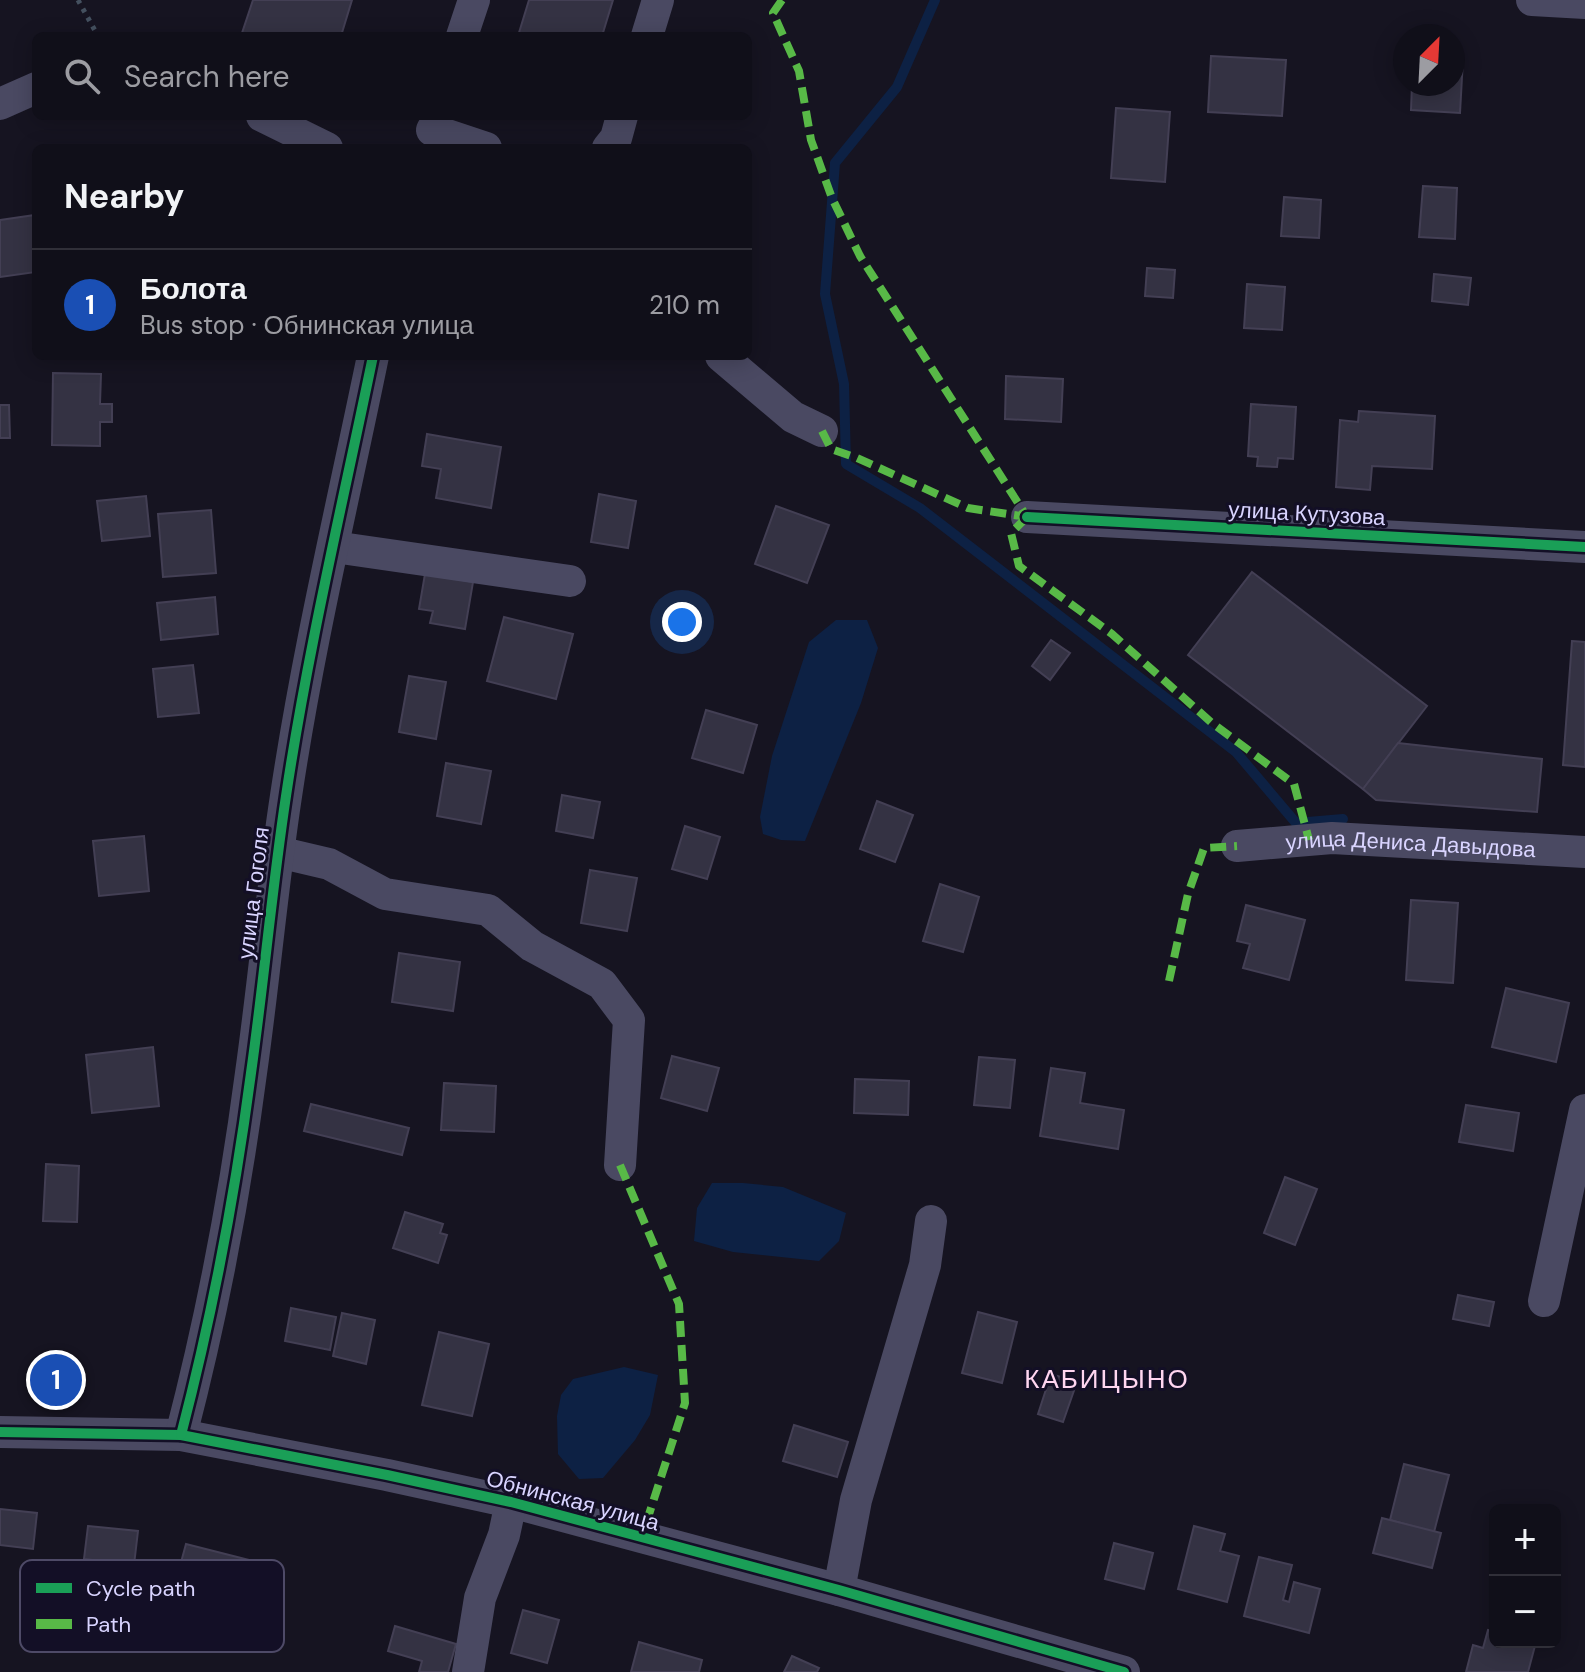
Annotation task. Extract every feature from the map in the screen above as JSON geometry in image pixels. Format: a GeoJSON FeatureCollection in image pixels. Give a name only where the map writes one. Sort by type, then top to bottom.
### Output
{"type":"FeatureCollection","features":[{"type":"Feature","properties":{"kind":"street"},"geometry":{"type":"LineString","coordinates":[[463,32],[474,0]]}},
{"type":"Feature","properties":{"kind":"street"},"geometry":{"type":"LineString","coordinates":[[648,32],[658,0]]}},
{"type":"Feature","properties":{"kind":"street"},"geometry":{"type":"LineString","coordinates":[[1532,0],[1585,3]]}},
{"type":"Feature","properties":{"kind":"street"},"geometry":{"type":"LineString","coordinates":[[0,104],[32,90]]}},
{"type":"Feature","properties":{"kind":"street"},"geometry":{"type":"LineString","coordinates":[[270,120],[319,144]]}},
{"type":"Feature","properties":{"kind":"street"},"geometry":{"type":"LineString","coordinates":[[611,144],[621,120]]}},
{"type":"Feature","properties":{"kind":"street"},"geometry":{"type":"LineString","coordinates":[[432,131],[473,144]]}},
{"type":"Feature","properties":{"kind":"street","name":"улица Гоголя"},"geometry":{"type":"LineString","coordinates":[[181,1435],[204,1348],[222,1255],[251,1074],[278,852],[318,616],[372,360]]}},
{"type":"Feature","properties":{"kind":"street"},"geometry":{"type":"LineString","coordinates":[[726,360],[793,417],[822,431]]}},
{"type":"Feature","properties":{"kind":"street","name":"улица Кутузова"},"geometry":{"type":"LineString","coordinates":[[1027,517],[1585,547]]}},
{"type":"Feature","properties":{"kind":"street"},"geometry":{"type":"LineString","coordinates":[[334,547],[570,581]]}},
{"type":"Feature","properties":{"kind":"street","name":"улица Дениса Давыдова"},"geometry":{"type":"LineString","coordinates":[[1237,846],[1332,838],[1585,852]]}},
{"type":"Feature","properties":{"kind":"street"},"geometry":{"type":"LineString","coordinates":[[278,852],[329,864],[385,894],[488,910],[532,946],[602,984],[629,1020],[620,1165]]}},
{"type":"Feature","properties":{"kind":"street"},"geometry":{"type":"LineString","coordinates":[[1544,1301],[1585,1110]]}},
{"type":"Feature","properties":{"kind":"street"},"geometry":{"type":"LineString","coordinates":[[839,1590],[856,1500],[925,1265],[931,1221]]}},
{"type":"Feature","properties":{"kind":"street","name":"Обнинская улица"},"geometry":{"type":"LineString","coordinates":[[0,1432],[181,1435],[387,1475],[511,1502],[839,1590],[1123,1672]]}},
{"type":"Feature","properties":{"kind":"street"},"geometry":{"type":"LineString","coordinates":[[468,1672],[480,1598],[504,1535],[511,1502]]}},
{"type":"Feature","properties":{"kind":"path"},"geometry":{"type":"LineString","coordinates":[[78,0],[96,32]]}},
{"type":"Feature","properties":{"kind":"water"},"geometry":{"type":"Polygon","coordinates":[[[836,620],[867,620],[878,648],[861,703],[805,841],[781,840],[763,834],[760,817],[772,756],[809,642],[836,620]]]}},
{"type":"Feature","properties":{"kind":"water"},"geometry":{"type":"Polygon","coordinates":[[[712,1183],[783,1187],[846,1213],[839,1241],[819,1261],[733,1252],[694,1241],[697,1208],[712,1183]]]}},
{"type":"Feature","properties":{"kind":"water"},"geometry":{"type":"Polygon","coordinates":[[[624,1367],[658,1375],[650,1415],[635,1440],[603,1478],[579,1479],[558,1454],[557,1416],[561,1395],[573,1379],[624,1367]]]}},
{"type":"Feature","properties":{"kind":"building"},"geometry":{"type":"Polygon","coordinates":[[[253,0],[352,0],[342,32],[242,32],[253,0]]]}},
{"type":"Feature","properties":{"kind":"building"},"geometry":{"type":"Polygon","coordinates":[[[529,0],[613,0],[603,32],[519,32],[529,0]]]}},
{"type":"Feature","properties":{"kind":"building"},"geometry":{"type":"Polygon","coordinates":[[[1211,56],[1286,60],[1282,116],[1208,112],[1211,56]]]}},
{"type":"Feature","properties":{"kind":"building"},"geometry":{"type":"Polygon","coordinates":[[[1412,96],[1461,96],[1460,113],[1411,110],[1412,96]]]}},
{"type":"Feature","properties":{"kind":"building"},"geometry":{"type":"Polygon","coordinates":[[[1116,108],[1170,112],[1165,182],[1111,178],[1116,108]]]}},
{"type":"Feature","properties":{"kind":"building"},"geometry":{"type":"Polygon","coordinates":[[[1423,186],[1457,188],[1455,239],[1419,237],[1423,186]]]}},
{"type":"Feature","properties":{"kind":"building"},"geometry":{"type":"Polygon","coordinates":[[[1284,197],[1321,200],[1319,238],[1281,236],[1284,197]]]}},
{"type":"Feature","properties":{"kind":"building"},"geometry":{"type":"Polygon","coordinates":[[[32,215],[32,273],[0,277],[0,220],[32,215]]]}},
{"type":"Feature","properties":{"kind":"building"},"geometry":{"type":"Polygon","coordinates":[[[1147,268],[1175,270],[1173,298],[1145,296],[1147,268]]]}},
{"type":"Feature","properties":{"kind":"building"},"geometry":{"type":"Polygon","coordinates":[[[1434,274],[1471,278],[1468,305],[1432,301],[1434,274]]]}},
{"type":"Feature","properties":{"kind":"building"},"geometry":{"type":"Polygon","coordinates":[[[1247,284],[1285,287],[1282,330],[1244,328],[1247,284]]]}},
{"type":"Feature","properties":{"kind":"building"},"geometry":{"type":"Polygon","coordinates":[[[53,373],[101,374],[100,404],[112,404],[112,422],[100,422],[100,446],[52,445],[53,373]]]}},
{"type":"Feature","properties":{"kind":"building"},"geometry":{"type":"Polygon","coordinates":[[[1006,376],[1063,379],[1061,422],[1005,419],[1006,376]]]}},
{"type":"Feature","properties":{"kind":"building"},"geometry":{"type":"Polygon","coordinates":[[[1251,404],[1296,407],[1293,459],[1278,458],[1277,467],[1257,466],[1258,457],[1248,456],[1251,404]]]}},
{"type":"Feature","properties":{"kind":"building"},"geometry":{"type":"Polygon","coordinates":[[[0,405],[9,405],[10,438],[0,438],[0,405]]]}},
{"type":"Feature","properties":{"kind":"building"},"geometry":{"type":"Polygon","coordinates":[[[1359,411],[1435,416],[1432,469],[1372,466],[1370,490],[1336,487],[1340,420],[1358,422],[1359,411]]]}},
{"type":"Feature","properties":{"kind":"building"},"geometry":{"type":"Polygon","coordinates":[[[427,434],[501,447],[491,508],[436,498],[441,469],[422,466],[427,434]]]}},
{"type":"Feature","properties":{"kind":"building"},"geometry":{"type":"Polygon","coordinates":[[[599,494],[636,501],[628,548],[591,542],[599,494]]]}},
{"type":"Feature","properties":{"kind":"building"},"geometry":{"type":"Polygon","coordinates":[[[146,496],[150,536],[102,541],[97,501],[146,496]]]}},
{"type":"Feature","properties":{"kind":"building"},"geometry":{"type":"Polygon","coordinates":[[[776,506],[829,525],[807,583],[755,564],[776,506]]]}},
{"type":"Feature","properties":{"kind":"building"},"geometry":{"type":"Polygon","coordinates":[[[211,510],[216,573],[163,577],[158,514],[211,510]]]}},
{"type":"Feature","properties":{"kind":"building"},"geometry":{"type":"Polygon","coordinates":[[[1252,572],[1427,706],[1363,789],[1188,655],[1252,572]]]}},
{"type":"Feature","properties":{"kind":"building"},"geometry":{"type":"Polygon","coordinates":[[[425,574],[473,582],[465,629],[430,623],[433,611],[419,609],[425,574]]]}},
{"type":"Feature","properties":{"kind":"building"},"geometry":{"type":"Polygon","coordinates":[[[215,597],[218,634],[161,640],[157,603],[215,597]]]}},
{"type":"Feature","properties":{"kind":"building"},"geometry":{"type":"Polygon","coordinates":[[[504,617],[573,634],[556,699],[487,681],[504,617]]]}},
{"type":"Feature","properties":{"kind":"building"},"geometry":{"type":"Polygon","coordinates":[[[1051,640],[1070,653],[1050,680],[1032,666],[1051,640]]]}},
{"type":"Feature","properties":{"kind":"building"},"geometry":{"type":"Polygon","coordinates":[[[1572,641],[1585,642],[1585,767],[1563,765],[1572,641]]]}},
{"type":"Feature","properties":{"kind":"building"},"geometry":{"type":"Polygon","coordinates":[[[193,665],[199,713],[158,717],[153,669],[193,665]]]}},
{"type":"Feature","properties":{"kind":"building"},"geometry":{"type":"Polygon","coordinates":[[[409,676],[446,682],[436,739],[399,732],[409,676]]]}},
{"type":"Feature","properties":{"kind":"building"},"geometry":{"type":"Polygon","coordinates":[[[706,710],[757,725],[743,773],[692,758],[706,710]]]}},
{"type":"Feature","properties":{"kind":"building"},"geometry":{"type":"Polygon","coordinates":[[[1398,743],[1542,759],[1537,812],[1376,800],[1363,789],[1398,743]]]}},
{"type":"Feature","properties":{"kind":"building"},"geometry":{"type":"Polygon","coordinates":[[[446,763],[491,771],[481,824],[437,816],[446,763]]]}},
{"type":"Feature","properties":{"kind":"building"},"geometry":{"type":"Polygon","coordinates":[[[562,795],[600,802],[593,838],[556,831],[562,795]]]}},
{"type":"Feature","properties":{"kind":"building"},"geometry":{"type":"Polygon","coordinates":[[[877,801],[913,815],[895,862],[860,849],[877,801]]]}},
{"type":"Feature","properties":{"kind":"building"},"geometry":{"type":"Polygon","coordinates":[[[685,826],[720,837],[707,879],[672,869],[685,826]]]}},
{"type":"Feature","properties":{"kind":"building"},"geometry":{"type":"Polygon","coordinates":[[[144,836],[149,891],[99,896],[93,841],[144,836]]]}},
{"type":"Feature","properties":{"kind":"building"},"geometry":{"type":"Polygon","coordinates":[[[590,870],[637,878],[627,931],[581,923],[590,870]]]}},
{"type":"Feature","properties":{"kind":"building"},"geometry":{"type":"Polygon","coordinates":[[[940,884],[979,897],[963,952],[923,941],[940,884]]]}},
{"type":"Feature","properties":{"kind":"building"},"geometry":{"type":"Polygon","coordinates":[[[1411,900],[1458,903],[1453,983],[1406,980],[1411,900]]]}},
{"type":"Feature","properties":{"kind":"building"},"geometry":{"type":"Polygon","coordinates":[[[1246,905],[1305,920],[1289,980],[1243,968],[1250,944],[1237,941],[1246,905]]]}},
{"type":"Feature","properties":{"kind":"building"},"geometry":{"type":"Polygon","coordinates":[[[399,953],[460,962],[453,1011],[392,1002],[399,953]]]}},
{"type":"Feature","properties":{"kind":"building"},"geometry":{"type":"Polygon","coordinates":[[[1506,988],[1569,1003],[1556,1062],[1492,1047],[1506,988]]]}},
{"type":"Feature","properties":{"kind":"building"},"geometry":{"type":"Polygon","coordinates":[[[153,1047],[159,1106],[92,1113],[86,1055],[153,1047]]]}},
{"type":"Feature","properties":{"kind":"building"},"geometry":{"type":"Polygon","coordinates":[[[672,1056],[719,1068],[707,1111],[661,1098],[672,1056]]]}},
{"type":"Feature","properties":{"kind":"building"},"geometry":{"type":"Polygon","coordinates":[[[979,1057],[1015,1060],[1010,1108],[974,1105],[979,1057]]]}},
{"type":"Feature","properties":{"kind":"building"},"geometry":{"type":"Polygon","coordinates":[[[1051,1068],[1085,1073],[1080,1103],[1124,1110],[1118,1149],[1040,1136],[1051,1068]]]}},
{"type":"Feature","properties":{"kind":"building"},"geometry":{"type":"Polygon","coordinates":[[[855,1079],[909,1081],[908,1115],[854,1113],[855,1079]]]}},
{"type":"Feature","properties":{"kind":"building"},"geometry":{"type":"Polygon","coordinates":[[[444,1083],[496,1086],[494,1132],[441,1130],[444,1083]]]}},
{"type":"Feature","properties":{"kind":"building"},"geometry":{"type":"Polygon","coordinates":[[[311,1104],[409,1128],[402,1155],[304,1131],[311,1104]]]}},
{"type":"Feature","properties":{"kind":"building"},"geometry":{"type":"Polygon","coordinates":[[[1466,1105],[1519,1113],[1513,1151],[1459,1142],[1466,1105]]]}},
{"type":"Feature","properties":{"kind":"building"},"geometry":{"type":"Polygon","coordinates":[[[46,1164],[79,1166],[77,1222],[43,1221],[46,1164]]]}},
{"type":"Feature","properties":{"kind":"building"},"geometry":{"type":"Polygon","coordinates":[[[1285,1177],[1317,1189],[1295,1245],[1264,1233],[1285,1177]]]}},
{"type":"Feature","properties":{"kind":"building"},"geometry":{"type":"Polygon","coordinates":[[[405,1212],[443,1224],[440,1233],[447,1235],[438,1263],[393,1248],[405,1212]]]}},
{"type":"Feature","properties":{"kind":"building"},"geometry":{"type":"Polygon","coordinates":[[[1458,1295],[1494,1302],[1489,1326],[1453,1319],[1458,1295]]]}},
{"type":"Feature","properties":{"kind":"building"},"geometry":{"type":"Polygon","coordinates":[[[291,1308],[336,1317],[330,1350],[285,1341],[291,1308]]]}},
{"type":"Feature","properties":{"kind":"building"},"geometry":{"type":"Polygon","coordinates":[[[978,1312],[1017,1322],[1002,1383],[962,1373],[978,1312]]]}},
{"type":"Feature","properties":{"kind":"building"},"geometry":{"type":"Polygon","coordinates":[[[342,1313],[375,1320],[366,1364],[333,1356],[342,1313]]]}},
{"type":"Feature","properties":{"kind":"building"},"geometry":{"type":"Polygon","coordinates":[[[439,1332],[489,1344],[472,1416],[422,1405],[439,1332]]]}},
{"type":"Feature","properties":{"kind":"building"},"geometry":{"type":"Polygon","coordinates":[[[1051,1374],[1077,1382],[1063,1422],[1038,1414],[1051,1374]]]}},
{"type":"Feature","properties":{"kind":"building"},"geometry":{"type":"Polygon","coordinates":[[[794,1425],[848,1442],[837,1477],[783,1461],[794,1425]]]}},
{"type":"Feature","properties":{"kind":"building"},"geometry":{"type":"Polygon","coordinates":[[[1404,1464],[1449,1475],[1434,1532],[1390,1520],[1404,1464]]]}},
{"type":"Feature","properties":{"kind":"building"},"geometry":{"type":"Polygon","coordinates":[[[0,1509],[37,1513],[33,1549],[0,1545],[0,1509]]]}},
{"type":"Feature","properties":{"kind":"building"},"geometry":{"type":"Polygon","coordinates":[[[1382,1518],[1441,1533],[1432,1568],[1373,1553],[1382,1518]]]}},
{"type":"Feature","properties":{"kind":"building"},"geometry":{"type":"Polygon","coordinates":[[[88,1526],[138,1531],[135,1560],[84,1559],[88,1526]]]}},
{"type":"Feature","properties":{"kind":"building"},"geometry":{"type":"Polygon","coordinates":[[[1194,1526],[1225,1534],[1220,1551],[1239,1556],[1227,1602],[1178,1589],[1194,1526]]]}},
{"type":"Feature","properties":{"kind":"building"},"geometry":{"type":"Polygon","coordinates":[[[1114,1543],[1153,1553],[1144,1589],[1105,1579],[1114,1543]]]}},
{"type":"Feature","properties":{"kind":"building"},"geometry":{"type":"Polygon","coordinates":[[[186,1544],[249,1560],[182,1560],[186,1544]]]}},
{"type":"Feature","properties":{"kind":"building"},"geometry":{"type":"Polygon","coordinates":[[[1259,1557],[1292,1565],[1283,1600],[1289,1602],[1294,1582],[1320,1589],[1309,1633],[1244,1616],[1259,1557]]]}},
{"type":"Feature","properties":{"kind":"building"},"geometry":{"type":"Polygon","coordinates":[[[523,1610],[559,1620],[547,1663],[511,1653],[523,1610]]]}},
{"type":"Feature","properties":{"kind":"building"},"geometry":{"type":"Polygon","coordinates":[[[395,1626],[456,1644],[448,1672],[419,1672],[422,1661],[388,1651],[395,1626]]]}},
{"type":"Feature","properties":{"kind":"building"},"geometry":{"type":"Polygon","coordinates":[[[1488,1630],[1489,1648],[1534,1648],[1528,1672],[1466,1672],[1473,1645],[1483,1648],[1488,1630]]]}},
{"type":"Feature","properties":{"kind":"building"},"geometry":{"type":"Polygon","coordinates":[[[639,1642],[702,1660],[699,1672],[631,1672],[639,1642]]]}},
{"type":"Feature","properties":{"kind":"building"},"geometry":{"type":"Polygon","coordinates":[[[792,1656],[819,1668],[817,1672],[784,1672],[792,1656]]]}},
{"type":"Feature","properties":{"kind":"waterway"},"geometry":{"type":"LineString","coordinates":[[935,0],[897,87],[835,163],[825,294],[844,384],[846,464],[920,508],[1236,752],[1296,823],[1343,819]]}},
{"type":"Feature","properties":{"kind":"marked path"},"geometry":{"type":"LineString","coordinates":[[782,0],[773,13],[799,71],[811,140],[832,198],[860,256],[1027,517]]}},
{"type":"Feature","properties":{"kind":"marked path"},"geometry":{"type":"LineString","coordinates":[[822,431],[831,449],[968,508],[1027,517]]}},
{"type":"Feature","properties":{"kind":"marked path"},"geometry":{"type":"LineString","coordinates":[[1027,517],[1011,533],[1019,566],[1112,634],[1212,723],[1294,784],[1309,840]]}},
{"type":"Feature","properties":{"kind":"marked path"},"geometry":{"type":"LineString","coordinates":[[1169,981],[1188,894],[1204,848],[1237,846]]}},
{"type":"Feature","properties":{"kind":"marked path"},"geometry":{"type":"LineString","coordinates":[[620,1165],[679,1304],[685,1403],[641,1539]]}},
{"type":"Feature","properties":{"kind":"cycle path"},"geometry":{"type":"LineString","coordinates":[[181,1435],[213,1300],[238,1164],[295,741],[315,630],[372,360]]}},
{"type":"Feature","properties":{"kind":"cycle path"},"geometry":{"type":"LineString","coordinates":[[1027,517],[1585,547]]}},
{"type":"Feature","properties":{"kind":"cycle path"},"geometry":{"type":"LineString","coordinates":[[0,1432],[181,1435],[387,1475],[511,1502],[839,1590],[1124,1672]]}},
{"type":"Feature","properties":{"kind":"place","name":"Болота"},"geometry":{"type":"Point","coordinates":[56,1380]}},
{"type":"Feature","properties":{"kind":"district","name":"КАБИЦЫНО"},"geometry":{"type":"Point","coordinates":[1107,1379]}}]}
